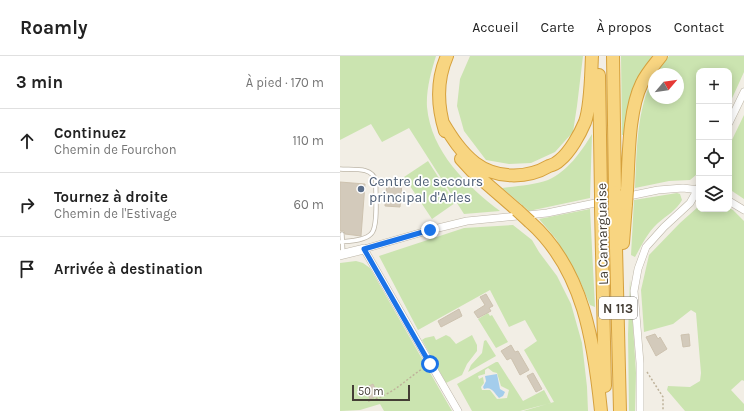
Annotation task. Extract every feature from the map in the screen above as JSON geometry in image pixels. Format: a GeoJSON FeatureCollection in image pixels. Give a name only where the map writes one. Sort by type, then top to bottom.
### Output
{"type":"FeatureCollection","features":[{"type":"Feature","properties":{"kind":"highway"},"geometry":{"type":"LineString","coordinates":[[447,56],[440,77],[438,90],[439,106],[448,139],[460,158],[472,171],[530,222],[547,239],[565,264],[583,304],[589,324],[601,411]]}},
{"type":"Feature","properties":{"kind":"highway"},"geometry":{"type":"LineString","coordinates":[[443,123],[460,148],[476,164],[496,174],[520,176],[541,171],[560,160],[576,140],[585,121],[590,92],[592,56]]}},
{"type":"Feature","properties":{"kind":"highway","name":"La Camarguaise"},"geometry":{"type":"LineString","coordinates":[[599,56],[606,411]]}},
{"type":"Feature","properties":{"kind":"highway","name":"La Camarguaise"},"geometry":{"type":"LineString","coordinates":[[613,56],[621,191],[620,411]]}},
{"type":"Feature","properties":{"kind":"highway"},"geometry":{"type":"LineString","coordinates":[[621,191],[636,101],[642,83],[661,56]]}},
{"type":"Feature","properties":{"kind":"street"},"geometry":{"type":"LineString","coordinates":[[732,117],[744,92]]}},
{"type":"Feature","properties":{"kind":"street"},"geometry":{"type":"LineString","coordinates":[[342,255],[467,221],[547,213],[658,190],[683,188],[696,189]]}},
{"type":"Feature","properties":{"kind":"street"},"geometry":{"type":"LineString","coordinates":[[640,411],[640,363],[634,291],[638,269],[646,247],[664,227],[690,203],[696,194]]}},
{"type":"Feature","properties":{"kind":"street"},"geometry":{"type":"LineString","coordinates":[[732,202],[744,210]]}},
{"type":"Feature","properties":{"kind":"street"},"geometry":{"type":"LineString","coordinates":[[364,249],[458,411]]}},
{"type":"Feature","properties":{"kind":"lane"},"geometry":{"type":"LineString","coordinates":[[340,169],[365,170],[371,172],[376,181],[375,226],[371,234],[363,238],[341,242]]}},
{"type":"Feature","properties":{"kind":"lane"},"geometry":{"type":"LineString","coordinates":[[342,234],[342,255]]}},
{"type":"Feature","properties":{"kind":"path"},"geometry":{"type":"LineString","coordinates":[[640,363],[651,376],[663,397],[663,411]]}},
{"type":"Feature","properties":{"kind":"path"},"geometry":{"type":"LineString","coordinates":[[368,401],[380,398],[395,390],[430,364]]}},
{"type":"Feature","properties":{"kind":"green space"},"geometry":{"type":"Polygon","coordinates":[[[340,56],[436,56],[427,94],[427,107],[435,139],[443,153],[463,179],[475,191],[500,211],[464,214],[409,128],[382,142],[371,124],[340,140],[340,56]]]}},
{"type":"Feature","properties":{"kind":"green space"},"geometry":{"type":"Polygon","coordinates":[[[470,56],[583,56],[573,132],[555,152],[531,163],[509,164],[486,160],[464,131],[457,106],[460,79],[470,56]]]}},
{"type":"Feature","properties":{"kind":"green space"},"geometry":{"type":"Polygon","coordinates":[[[621,56],[652,56],[640,74],[631,95],[626,135],[622,135],[621,56]]]}},
{"type":"Feature","properties":{"kind":"green space"},"geometry":{"type":"Polygon","coordinates":[[[669,56],[744,56],[744,72],[732,98],[732,68],[696,68],[696,175],[690,180],[669,181],[635,188],[638,131],[648,89],[648,104],[684,104],[684,68],[660,68],[669,56]]]}},
{"type":"Feature","properties":{"kind":"green space"},"geometry":{"type":"Polygon","coordinates":[[[744,115],[744,199],[732,191],[732,140],[744,115]]]}},
{"type":"Feature","properties":{"kind":"green space"},"geometry":{"type":"Polygon","coordinates":[[[592,134],[590,198],[529,211],[502,188],[537,183],[548,180],[562,172],[583,148],[592,134]]]}},
{"type":"Feature","properties":{"kind":"green space"},"geometry":{"type":"Polygon","coordinates":[[[428,161],[455,203],[432,219],[404,177],[428,161]]]}},
{"type":"Feature","properties":{"kind":"green space"},"geometry":{"type":"Polygon","coordinates":[[[677,193],[680,194],[682,200],[680,204],[651,231],[635,257],[631,255],[634,200],[677,193]]]}},
{"type":"Feature","properties":{"kind":"green space"},"geometry":{"type":"Polygon","coordinates":[[[590,209],[595,307],[590,305],[579,279],[556,239],[539,219],[590,209]]]}},
{"type":"Feature","properties":{"kind":"green space"},"geometry":{"type":"Polygon","coordinates":[[[696,209],[696,212],[732,212],[732,210],[744,221],[744,381],[742,380],[731,390],[744,404],[744,411],[685,411],[667,390],[668,386],[690,387],[700,381],[701,373],[696,313],[691,310],[673,324],[644,332],[641,290],[649,255],[696,209]]]}},
{"type":"Feature","properties":{"kind":"green space"},"geometry":{"type":"Polygon","coordinates":[[[513,225],[532,240],[557,276],[571,304],[582,343],[588,411],[523,411],[554,402],[524,350],[537,341],[525,320],[509,327],[490,290],[418,330],[379,256],[464,228],[513,225]]]}},
{"type":"Feature","properties":{"kind":"green space"},"geometry":{"type":"Polygon","coordinates":[[[356,261],[363,263],[370,268],[452,411],[384,411],[380,404],[360,410],[340,411],[340,263],[356,261]]]}},
{"type":"Feature","properties":{"kind":"green space"},"geometry":{"type":"Polygon","coordinates":[[[630,279],[636,373],[635,411],[629,411],[628,334],[630,279]]]}},
{"type":"Feature","properties":{"kind":"green space"},"geometry":{"type":"Polygon","coordinates":[[[488,313],[490,316],[492,315],[508,342],[496,348],[478,319],[488,313]]]}},
{"type":"Feature","properties":{"kind":"green space"},"geometry":{"type":"Polygon","coordinates":[[[446,335],[456,344],[472,335],[477,345],[477,351],[467,364],[462,375],[446,383],[422,340],[434,336],[436,340],[446,335]]]}},
{"type":"Feature","properties":{"kind":"green space"},"geometry":{"type":"Polygon","coordinates":[[[486,340],[496,356],[468,372],[471,365],[482,353],[484,341],[486,340]]]}},
{"type":"Feature","properties":{"kind":"green space"},"geometry":{"type":"Polygon","coordinates":[[[498,362],[523,401],[544,390],[551,403],[520,411],[472,411],[457,384],[498,362]],[[488,368],[485,370],[485,374],[478,376],[479,379],[483,377],[484,383],[481,387],[482,390],[490,390],[497,399],[507,398],[509,390],[501,386],[497,373],[488,368]]]}},
{"type":"Feature","properties":{"kind":"water"},"geometry":{"type":"Polygon","coordinates":[[[497,374],[500,389],[505,392],[503,396],[499,398],[491,389],[484,389],[483,387],[486,381],[485,376],[497,374]]]}},
{"type":"Feature","properties":{"kind":"building"},"geometry":{"type":"Polygon","coordinates":[[[340,182],[365,184],[361,236],[345,234],[344,231],[340,231],[340,182]]]}},
{"type":"Feature","properties":{"kind":"building"},"geometry":{"type":"Polygon","coordinates":[[[387,182],[402,183],[400,207],[385,206],[387,182]]]}},
{"type":"Feature","properties":{"kind":"building"},"geometry":{"type":"Polygon","coordinates":[[[486,294],[493,306],[489,308],[491,311],[478,318],[474,312],[485,305],[480,297],[486,294]]]}},
{"type":"Feature","properties":{"kind":"building"},"geometry":{"type":"Polygon","coordinates":[[[459,309],[462,316],[441,327],[438,321],[459,309]]]}},
{"type":"Feature","properties":{"kind":"building"},"geometry":{"type":"Polygon","coordinates":[[[655,334],[658,339],[660,337],[667,349],[656,356],[646,337],[655,334]]]}},
{"type":"Feature","properties":{"kind":"building"},"geometry":{"type":"Polygon","coordinates":[[[689,334],[690,346],[683,347],[681,335],[689,334]]]}},
{"type":"Feature","properties":{"kind":"building"},"geometry":{"type":"Polygon","coordinates":[[[511,345],[515,352],[518,351],[529,370],[520,375],[511,358],[507,360],[501,351],[511,345]]]}},
{"type":"Feature","properties":{"kind":"building"},"geometry":{"type":"Polygon","coordinates":[[[533,373],[542,389],[536,392],[527,376],[533,373]]]}},
{"type":"Feature","properties":{"kind":"building"},"geometry":{"type":"Polygon","coordinates":[[[373,384],[378,395],[370,399],[365,388],[373,384]]]}},
{"type":"Feature","properties":{"kind":"place","name":"Centre de secours principal d'Arles"},"geometry":{"type":"Point","coordinates":[361,189]}},
{"type":"Feature","properties":{"kind":"route"},"geometry":{"type":"LineString","coordinates":[[430,230],[364,249],[430,364]]}}]}
